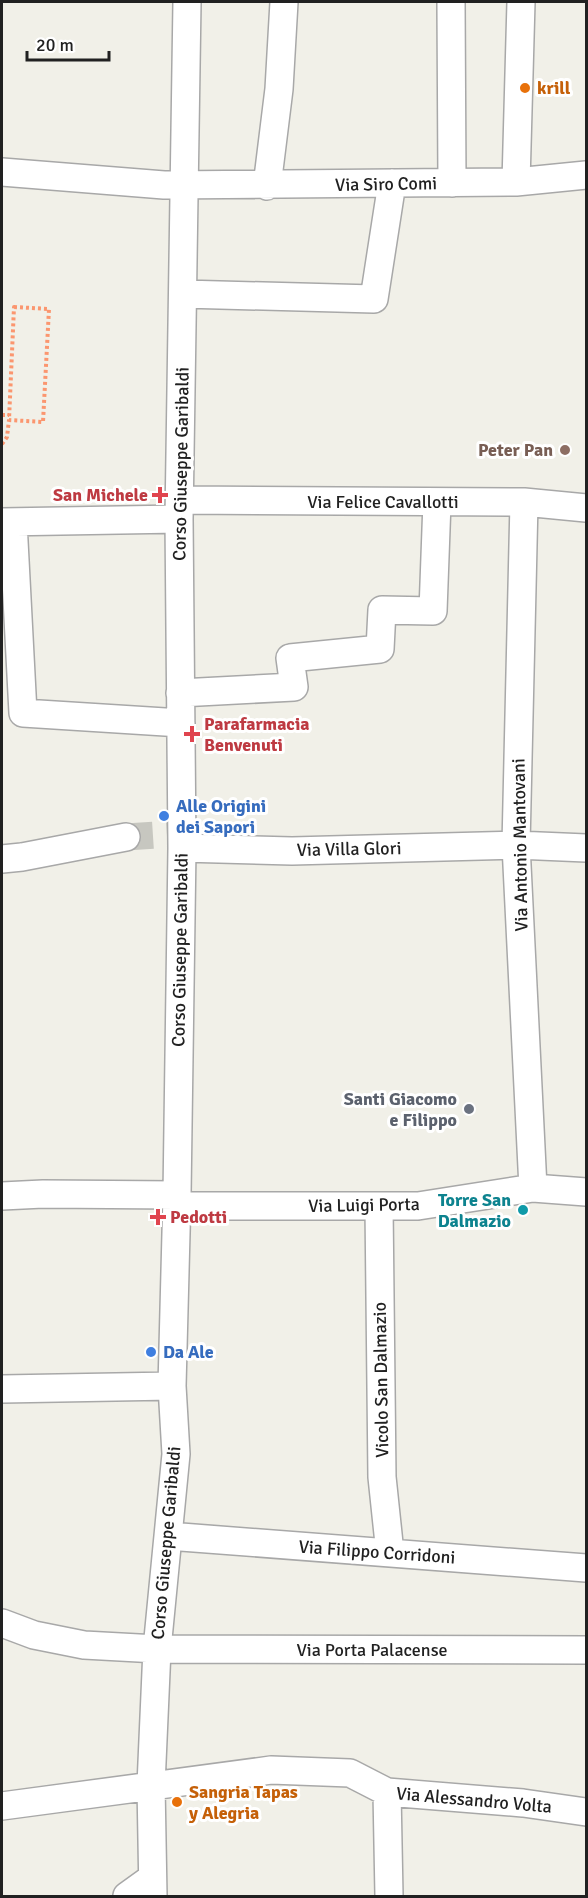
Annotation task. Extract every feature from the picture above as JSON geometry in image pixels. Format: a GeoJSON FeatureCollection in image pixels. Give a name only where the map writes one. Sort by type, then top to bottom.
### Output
{"type":"FeatureCollection","features":[{"type":"Feature","properties":{"kind":"street","name":"Corso Giuseppe Garibaldi"},"geometry":{"type":"LineString","coordinates":[[153,1887],[151,1785],[157,1649],[176,1454],[172,1386],[177,1200],[181,723],[180,509],[187,2]]}},
{"type":"Feature","properties":{"kind":"street"},"geometry":{"type":"LineString","coordinates":[[267,186],[279,89],[284,2]]}},
{"type":"Feature","properties":{"kind":"street"},"geometry":{"type":"LineString","coordinates":[[451,2],[452,183]]}},
{"type":"Feature","properties":{"kind":"street"},"geometry":{"type":"LineString","coordinates":[[516,182],[521,2]]}},
{"type":"Feature","properties":{"kind":"street","name":"Via Siro Comi"},"geometry":{"type":"LineString","coordinates":[[2,172],[164,185],[267,186],[516,182],[586,175]]}},
{"type":"Feature","properties":{"kind":"street"},"geometry":{"type":"LineString","coordinates":[[183,294],[374,299],[392,183]]}},
{"type":"Feature","properties":{"kind":"street"},"geometry":{"type":"LineString","coordinates":[[180,693],[294,687],[290,658],[380,649],[382,610],[433,611],[437,502]]}},
{"type":"Feature","properties":{"kind":"street","name":"Via Felice Cavallotti"},"geometry":{"type":"LineString","coordinates":[[8,522],[180,509],[437,502],[524,502],[586,508]]}},
{"type":"Feature","properties":{"kind":"street","name":"Via Antonio Mantovani"},"geometry":{"type":"LineString","coordinates":[[524,502],[516,845],[533,1188]]}},
{"type":"Feature","properties":{"kind":"street"},"geometry":{"type":"LineString","coordinates":[[8,522],[23,713],[181,723]]}},
{"type":"Feature","properties":{"kind":"street"},"geometry":{"type":"LineString","coordinates":[[2,859],[126,837]]}},
{"type":"Feature","properties":{"kind":"street","name":"Via Villa Glori"},"geometry":{"type":"LineString","coordinates":[[179,839],[292,851],[516,845],[586,848]]}},
{"type":"Feature","properties":{"kind":"street","name":"Via Luigi Porta"},"geometry":{"type":"LineString","coordinates":[[2,1196],[43,1194],[418,1206],[533,1188],[586,1192]]}},
{"type":"Feature","properties":{"kind":"street","name":"Vicolo San Dalmazio"},"geometry":{"type":"LineString","coordinates":[[379,1206],[381,1477],[390,1553]]}},
{"type":"Feature","properties":{"kind":"street"},"geometry":{"type":"LineString","coordinates":[[2,1389],[172,1386]]}},
{"type":"Feature","properties":{"kind":"street","name":"Via Filippo Corridoni"},"geometry":{"type":"LineString","coordinates":[[168,1536],[586,1568]]}},
{"type":"Feature","properties":{"kind":"street","name":"Via Porta Palacense"},"geometry":{"type":"LineString","coordinates":[[2,1623],[34,1635],[84,1645],[157,1649],[586,1650]]}},
{"type":"Feature","properties":{"kind":"street","name":"Via Alessandro Volta"},"geometry":{"type":"LineString","coordinates":[[2,1806],[271,1770],[350,1773],[387,1792],[523,1803],[586,1812]]}},
{"type":"Feature","properties":{"kind":"street"},"geometry":{"type":"LineString","coordinates":[[387,1792],[389,1896]]}},
{"type":"Feature","properties":{"kind":"street"},"geometry":{"type":"LineString","coordinates":[[127,1896],[153,1887]]}},
{"type":"Feature","properties":{"kind":"path"},"geometry":{"type":"LineString","coordinates":[[2,415],[9,418],[43,422],[49,309],[14,307],[9,418],[7,437],[2,444]]}},
{"type":"Feature","properties":{"kind":"tunnel"},"geometry":{"type":"LineString","coordinates":[[126,837],[172,834]]}},
{"type":"Feature","properties":{"kind":"place","name":"krill"},"geometry":{"type":"Point","coordinates":[525,88]}},
{"type":"Feature","properties":{"kind":"place","name":"Peter Pan"},"geometry":{"type":"Point","coordinates":[565,450]}},
{"type":"Feature","properties":{"kind":"place","name":"San Michele"},"geometry":{"type":"Point","coordinates":[160,495]}},
{"type":"Feature","properties":{"kind":"place","name":"Parafarmacia Benvenuti"},"geometry":{"type":"Point","coordinates":[192,734]}},
{"type":"Feature","properties":{"kind":"place","name":"Alle Origini dei Sapori"},"geometry":{"type":"Point","coordinates":[164,816]}},
{"type":"Feature","properties":{"kind":"place","name":"Santi Giacomo e Filippo"},"geometry":{"type":"Point","coordinates":[469,1109]}},
{"type":"Feature","properties":{"kind":"place","name":"Torre San Dalmazio"},"geometry":{"type":"Point","coordinates":[523,1210]}},
{"type":"Feature","properties":{"kind":"place","name":"Pedotti"},"geometry":{"type":"Point","coordinates":[158,1217]}},
{"type":"Feature","properties":{"kind":"place","name":"Da Ale"},"geometry":{"type":"Point","coordinates":[151,1352]}},
{"type":"Feature","properties":{"kind":"place","name":"Sangria Tapas y Alegria"},"geometry":{"type":"Point","coordinates":[177,1802]}}]}
